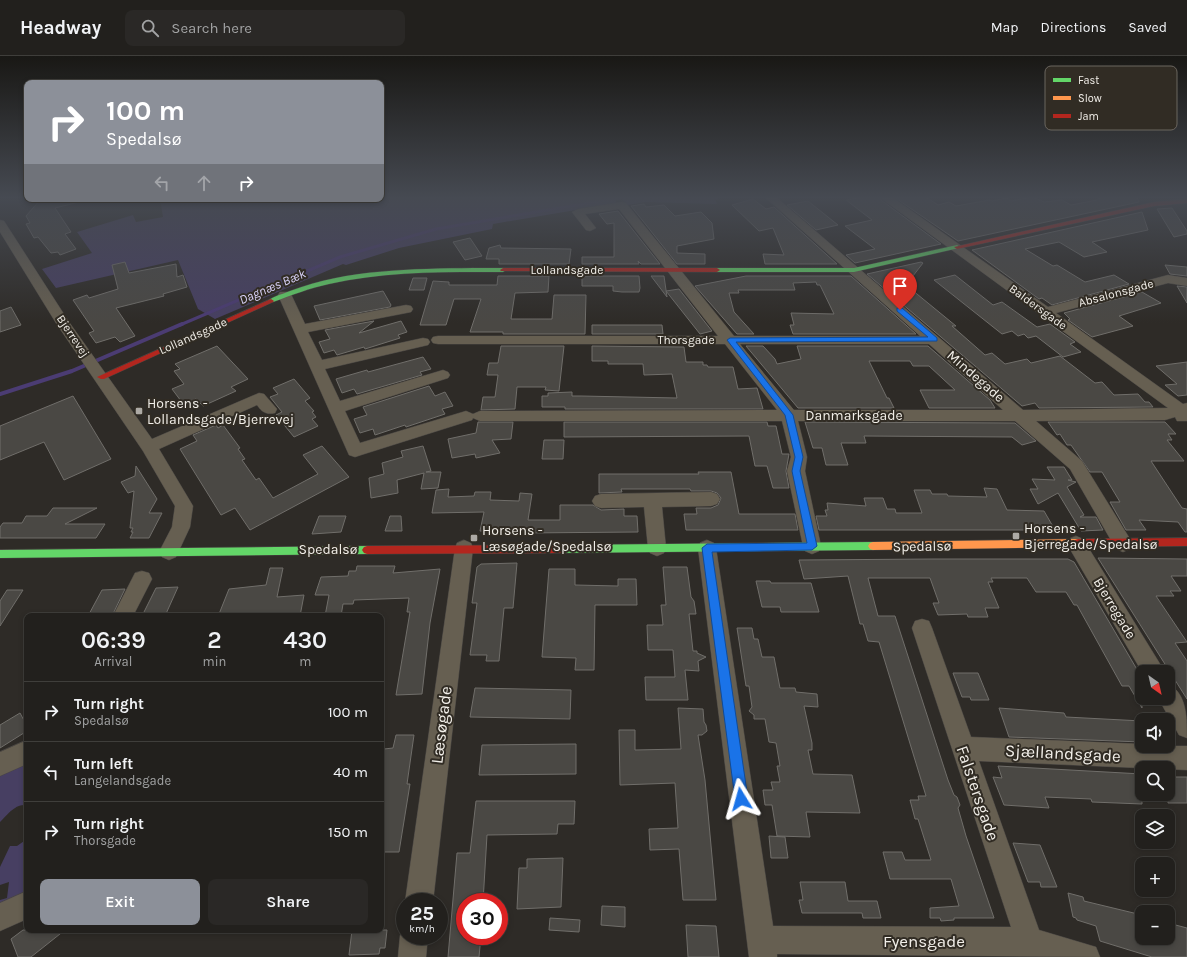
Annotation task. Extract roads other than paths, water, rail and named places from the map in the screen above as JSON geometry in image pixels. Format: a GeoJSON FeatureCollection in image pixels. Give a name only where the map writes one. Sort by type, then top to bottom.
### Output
{"type":"FeatureCollection","features":[{"type":"Feature","properties":{"kind":"street","name":"Bjerrevej"},"geometry":{"type":"LineString","coordinates":[[10,239],[64,323],[149,447],[184,506],[181,527],[169,552]]}},
{"type":"Feature","properties":{"kind":"street"},"geometry":{"type":"LineString","coordinates":[[649,239],[789,415],[799,457],[796,471],[812,546]]}},
{"type":"Feature","properties":{"kind":"street","name":"Mindegade"},"geometry":{"type":"LineString","coordinates":[[818,239],[1021,415],[1076,465],[1123,544]]}},
{"type":"Feature","properties":{"kind":"street","name":"Baldersgade"},"geometry":{"type":"LineString","coordinates":[[945,239],[1044,312],[1185,412]]}},
{"type":"Feature","properties":{"kind":"street","name":"Lollandsgade"},"geometry":{"type":"LineString","coordinates":[[100,375],[284,295],[333,279],[356,274],[388,271],[854,270],[998,239]]}},
{"type":"Feature","properties":{"kind":"street","name":"Absalonsgade"},"geometry":{"type":"LineString","coordinates":[[1044,312],[1168,280],[1187,282]]}},
{"type":"Feature","properties":{"kind":"street"},"geometry":{"type":"LineString","coordinates":[[284,295],[336,408],[443,375]]}},
{"type":"Feature","properties":{"kind":"street"},"geometry":{"type":"LineString","coordinates":[[300,329],[406,309]]}},
{"type":"Feature","properties":{"kind":"street","name":"Thorsgade"},"geometry":{"type":"LineString","coordinates":[[438,340],[934,340]]}},
{"type":"Feature","properties":{"kind":"street"},"geometry":{"type":"LineString","coordinates":[[317,366],[423,342]]}},
{"type":"Feature","properties":{"kind":"street"},"geometry":{"type":"LineString","coordinates":[[149,447],[259,398],[269,409]]}},
{"type":"Feature","properties":{"kind":"street","name":"Danmarksgade"},"geometry":{"type":"LineString","coordinates":[[336,408],[355,451],[473,416],[1164,415],[1185,412]]}},
{"type":"Feature","properties":{"kind":"street"},"geometry":{"type":"LineString","coordinates":[[601,501],[711,499]]}},
{"type":"Feature","properties":{"kind":"street"},"geometry":{"type":"LineString","coordinates":[[652,500],[657,548]]}},
{"type":"Feature","properties":{"kind":"street","name":"Spedalsø"},"geometry":{"type":"LineString","coordinates":[[0,554],[464,548],[707,548],[1123,544],[1187,542]]}},
{"type":"Feature","properties":{"kind":"street","name":"Bjerregade"},"geometry":{"type":"LineString","coordinates":[[1076,544],[1150,665]]}},
{"type":"Feature","properties":{"kind":"street","name":"Læsøgade"},"geometry":{"type":"LineString","coordinates":[[420,893],[464,548]]}},
{"type":"Feature","properties":{"kind":"street"},"geometry":{"type":"LineString","coordinates":[[707,548],[762,949]]}},
{"type":"Feature","properties":{"kind":"street"},"geometry":{"type":"LineString","coordinates":[[125,613],[142,579]]}},
{"type":"Feature","properties":{"kind":"street","name":"Falstersgade"},"geometry":{"type":"LineString","coordinates":[[922,628],[1032,949]]}},
{"type":"Feature","properties":{"kind":"street"},"geometry":{"type":"LineString","coordinates":[[1174,705],[1187,727]]}},
{"type":"Feature","properties":{"kind":"street","name":"Sjællandsgade"},"geometry":{"type":"LineString","coordinates":[[962,748],[1187,758]]}},
{"type":"Feature","properties":{"kind":"street"},"geometry":{"type":"LineString","coordinates":[[0,764],[24,753]]}},
{"type":"Feature","properties":{"kind":"street"},"geometry":{"type":"LineString","coordinates":[[0,917],[24,906]]}},
{"type":"Feature","properties":{"kind":"street"},"geometry":{"type":"LineString","coordinates":[[412,957],[413,945]]}},
{"type":"Feature","properties":{"kind":"street","name":"Fyensgade"},"geometry":{"type":"LineString","coordinates":[[762,949],[1032,949],[1086,957]]}},
{"type":"Feature","properties":{"kind":"waterway","name":"Dagnæs Bæk"},"geometry":{"type":"LineString","coordinates":[[180,325],[340,257],[402,239]]}},
{"type":"Feature","properties":{"kind":"waterway","name":"Dagnæs Bæk"},"geometry":{"type":"LineString","coordinates":[[0,394],[72,371],[182,324]]}},
{"type":"Feature","properties":{"kind":"place","name":"Horsens - Lollandsgade/Bjerrevej"},"geometry":{"type":"Point","coordinates":[139,411]}},
{"type":"Feature","properties":{"kind":"place","name":"Horsens - Bjerregade/Spedalsø"},"geometry":{"type":"Point","coordinates":[1016,536]}},
{"type":"Feature","properties":{"kind":"place","name":"Horsens - Læsøgade/Spedalsø"},"geometry":{"type":"Point","coordinates":[474,538]}}]}
